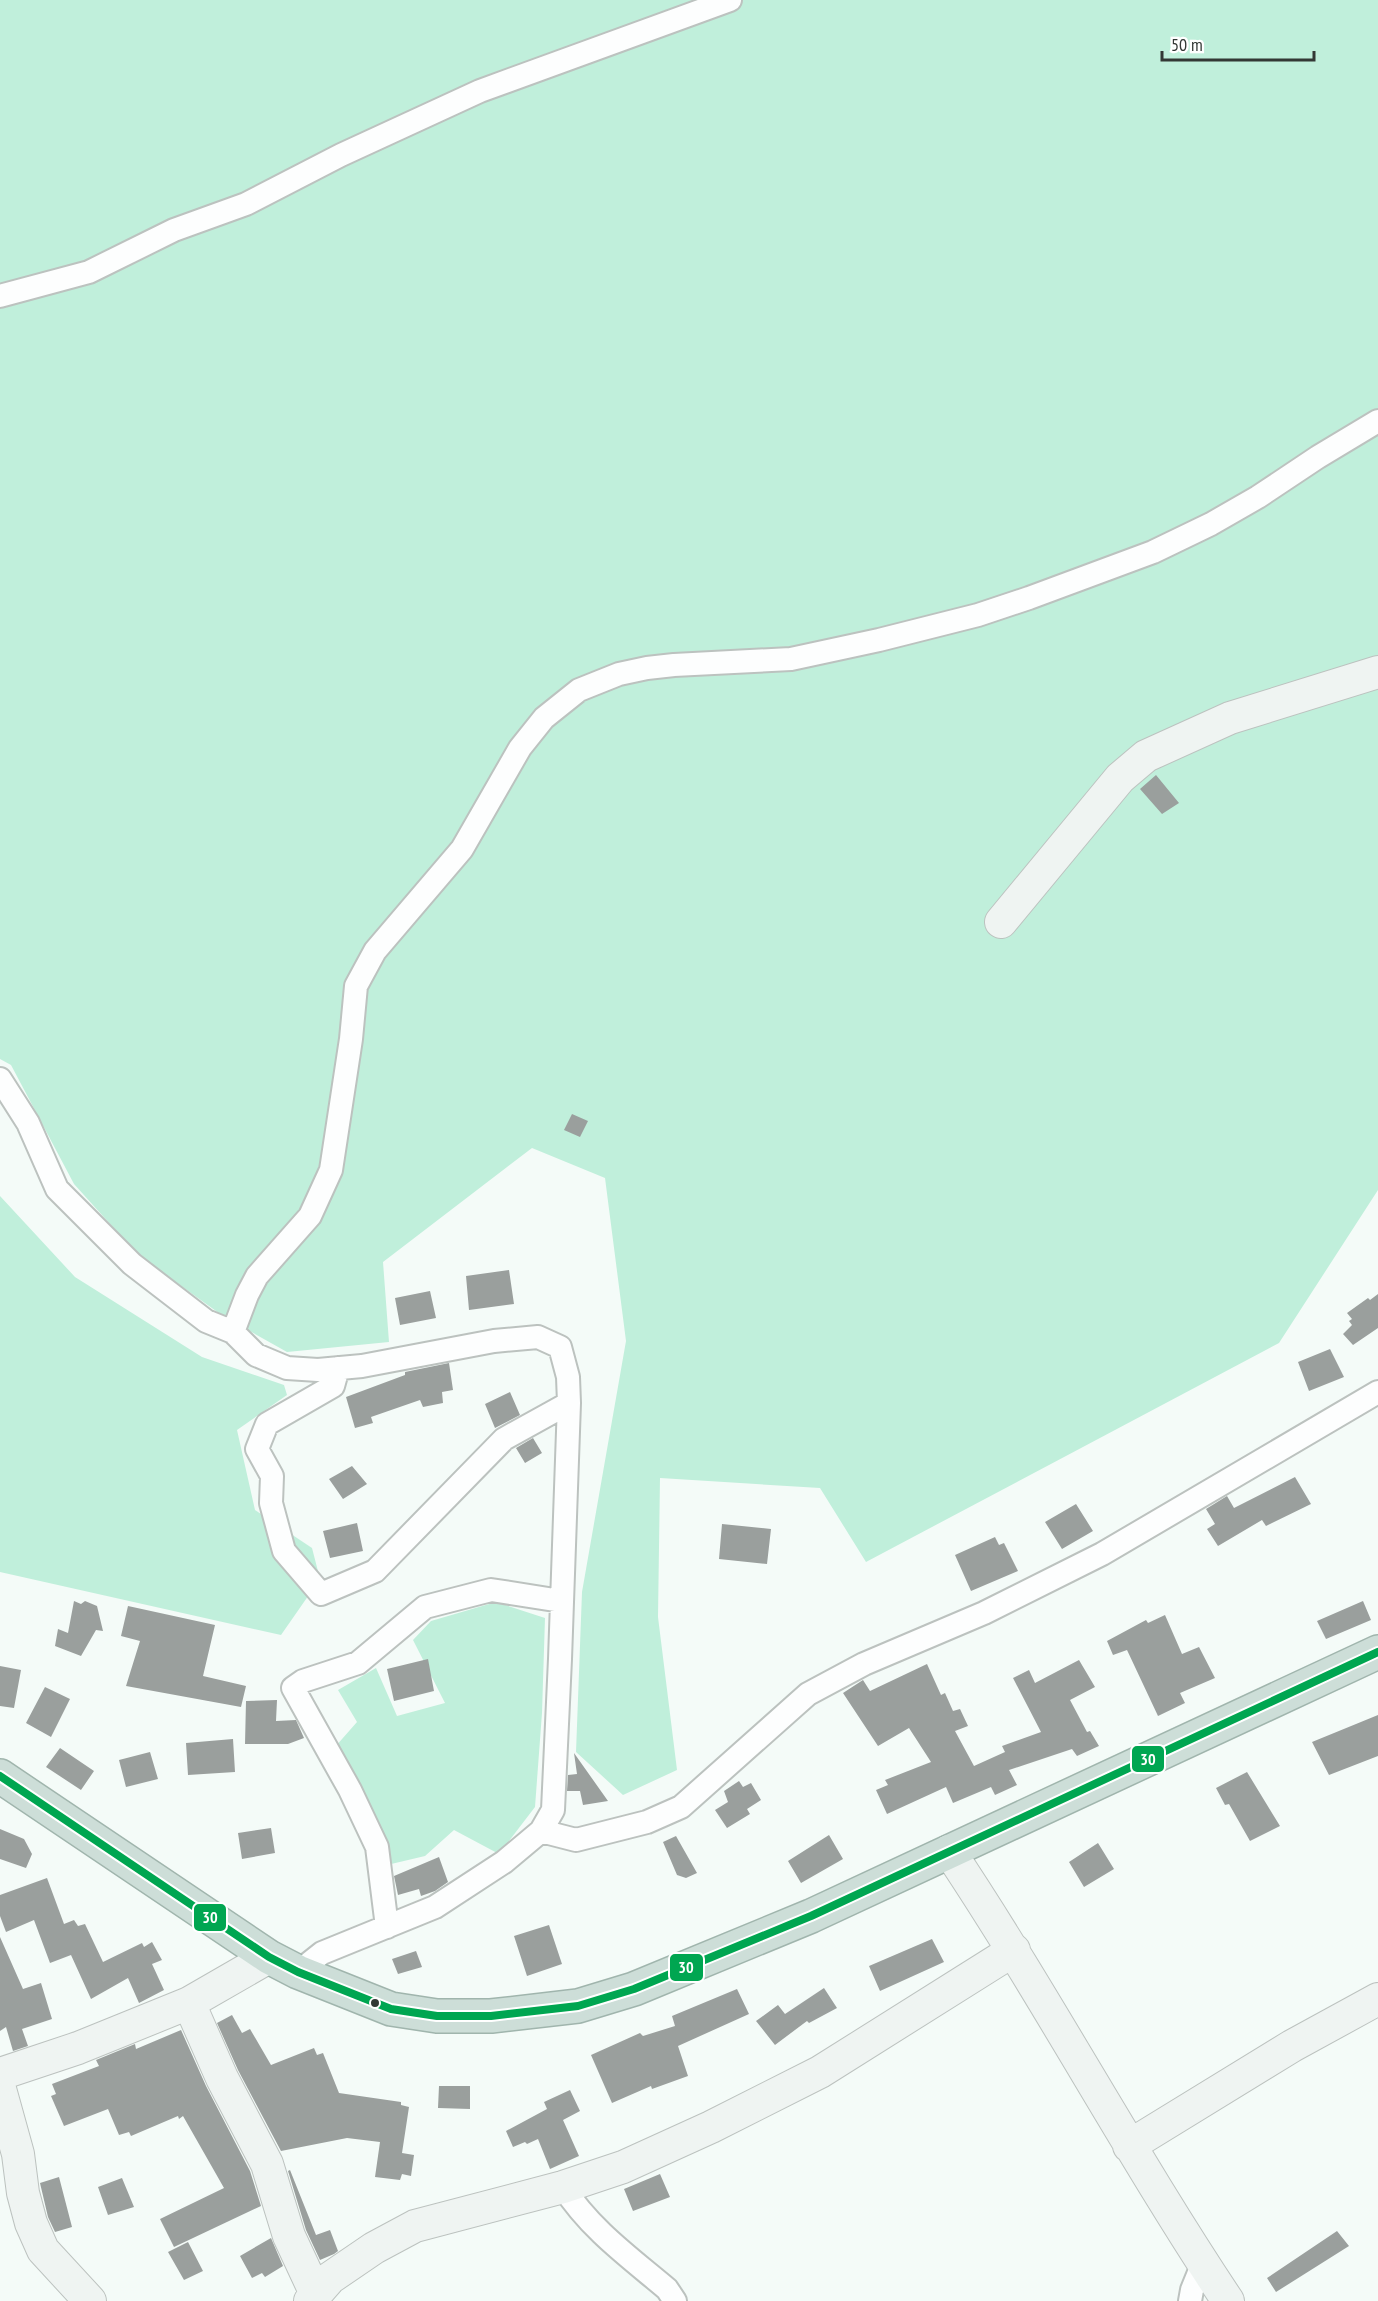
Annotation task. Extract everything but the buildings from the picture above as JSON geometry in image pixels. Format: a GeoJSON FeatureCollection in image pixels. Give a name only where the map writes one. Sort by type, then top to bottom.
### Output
{"type":"FeatureCollection","features":[{"type":"Feature","properties":{"kind":"highway"},"geometry":{"type":"LineString","coordinates":[[0,1776],[269,1957],[298,1972],[391,2009],[437,2016],[491,2016],[578,2006],[634,1989],[716,1957],[812,1916],[1378,1652]]}},
{"type":"Feature","properties":{"kind":"street"},"geometry":{"type":"LineString","coordinates":[[0,296],[89,272],[174,230],[246,204],[341,155],[480,91],[730,0]]}},
{"type":"Feature","properties":{"kind":"street"},"geometry":{"type":"LineString","coordinates":[[233,1332],[257,1276],[310,1216],[331,1170],[351,1039],[356,986],[375,951],[462,849],[520,748],[544,718],[579,690],[619,674],[647,668],[791,659],[890,638],[978,615],[1029,598],[1153,552],[1211,524],[1378,421]]}},
{"type":"Feature","properties":{"kind":"street"},"geometry":{"type":"LineString","coordinates":[[1000,922],[1120,778],[1146,756],[1230,718],[1378,672]]}},
{"type":"Feature","properties":{"kind":"street"},"geometry":{"type":"LineString","coordinates":[[0,1079],[28,1123],[57,1189],[132,1264],[206,1322],[233,1332],[256,1355],[287,1368],[318,1370],[362,1366],[494,1341],[538,1337],[560,1347],[568,1377],[569,1403],[553,1810],[542,1831],[504,1862],[435,1907],[322,1953],[298,1972]]}},
{"type":"Feature","properties":{"kind":"street"},"geometry":{"type":"LineString","coordinates":[[338,1368],[333,1386],[267,1424],[257,1449],[272,1476],[271,1503],[284,1551],[321,1594],[375,1571],[504,1439],[569,1403]]}},
{"type":"Feature","properties":{"kind":"street"},"geometry":{"type":"LineString","coordinates":[[542,1831],[576,1840],[646,1822],[681,1807],[808,1694],[864,1664],[984,1613],[1102,1554],[1234,1474],[1378,1392]]}},
{"type":"Feature","properties":{"kind":"street"},"geometry":{"type":"LineString","coordinates":[[387,1927],[377,1847],[350,1790],[293,1688],[303,1681],[358,1663],[425,1607],[491,1590],[561,1601]]}},
{"type":"Feature","properties":{"kind":"street"},"geometry":{"type":"LineString","coordinates":[[949,1851],[1014,1950],[1129,2146],[1228,2301]]}},
{"type":"Feature","properties":{"kind":"street"},"geometry":{"type":"LineString","coordinates":[[189,2003],[222,2078],[267,2164],[289,2236],[313,2297],[330,2278],[374,2247],[416,2226],[564,2187],[623,2167],[711,2127],[820,2072],[1014,1950]]}},
{"type":"Feature","properties":{"kind":"street"},"geometry":{"type":"LineString","coordinates":[[0,2074],[78,2048],[189,2003],[269,1957]]}},
{"type":"Feature","properties":{"kind":"street"},"geometry":{"type":"LineString","coordinates":[[1129,2146],[1292,2046],[1378,1999]]}},
{"type":"Feature","properties":{"kind":"street"},"geometry":{"type":"LineString","coordinates":[[0,2089],[18,2154],[23,2193],[31,2223],[43,2250],[90,2301]]}},
{"type":"Feature","properties":{"kind":"street"},"geometry":{"type":"LineString","coordinates":[[564,2187],[573,2202],[599,2232],[667,2289],[675,2301]]}},
{"type":"Feature","properties":{"kind":"street"},"geometry":{"type":"LineString","coordinates":[[1190,2301],[1203,2263]]}},
{"type":"Feature","properties":{"kind":"green space"},"geometry":{"type":"Polygon","coordinates":[[[0,0],[1378,0],[1378,1190],[1279,1343],[866,1562],[820,1488],[660,1478],[658,1617],[677,1770],[623,1795],[576,1752],[582,1592],[626,1341],[605,1178],[532,1148],[383,1262],[389,1342],[287,1352],[223,1316],[138,1255],[74,1184],[11,1065],[0,1059],[0,0]]]}},
{"type":"Feature","properties":{"kind":"green space"},"geometry":{"type":"Polygon","coordinates":[[[0,1196],[75,1277],[202,1357],[284,1385],[287,1395],[237,1430],[255,1510],[312,1548],[320,1579],[281,1635],[0,1572],[0,1196]]]}},
{"type":"Feature","properties":{"kind":"green space"},"geometry":{"type":"Polygon","coordinates":[[[496,1602],[545,1618],[542,1713],[535,1807],[499,1854],[454,1830],[425,1856],[387,1865],[381,1828],[335,1747],[357,1722],[338,1690],[376,1668],[397,1716],[445,1703],[413,1640],[431,1621],[496,1602]]]}},
{"type":"Feature","properties":{"kind":"transit line","name":"30"},"geometry":{"type":"LineString","coordinates":[[0,1776],[269,1957],[298,1972],[391,2009],[437,2016],[491,2016],[578,2006],[634,1989],[811,1916],[1378,1652]]}}]}
